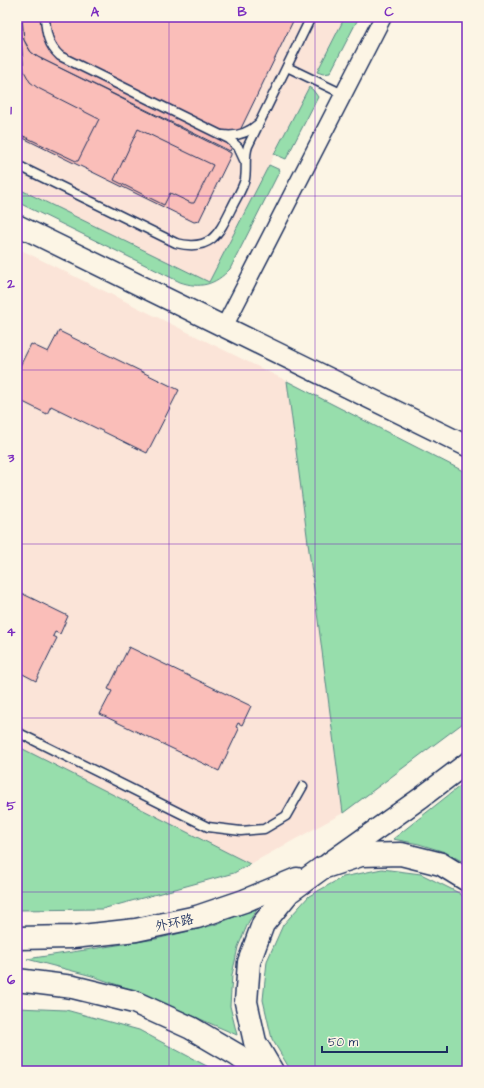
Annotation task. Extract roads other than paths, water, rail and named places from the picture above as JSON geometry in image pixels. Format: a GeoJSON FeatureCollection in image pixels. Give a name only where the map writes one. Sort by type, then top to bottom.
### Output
{"type":"FeatureCollection","features":[{"type":"Feature","properties":{"kind":"main road"},"geometry":{"type":"LineString","coordinates":[[272,1071],[255,1042],[246,1002],[249,962],[263,924],[289,892],[322,868],[361,855],[401,854],[441,864],[467,880]]}},
{"type":"Feature","properties":{"kind":"main road","name":"外环路"},"geometry":{"type":"LineString","coordinates":[[17,938],[73,937],[136,930],[197,917],[244,901],[322,868]]}},
{"type":"Feature","properties":{"kind":"main road"},"geometry":{"type":"LineString","coordinates":[[17,980],[73,987],[134,1002],[191,1028],[237,1055],[259,1071]]}},
{"type":"Feature","properties":{"kind":"street"},"geometry":{"type":"LineString","coordinates":[[224,327],[383,17]]}},
{"type":"Feature","properties":{"kind":"street"},"geometry":{"type":"LineString","coordinates":[[17,225],[467,446]]}},
{"type":"Feature","properties":{"kind":"street"},"geometry":{"type":"LineString","coordinates":[[322,868],[467,763]]}},
{"type":"Feature","properties":{"kind":"lane"},"geometry":{"type":"LineString","coordinates":[[45,17],[48,38],[53,49],[60,56],[229,139],[238,147],[245,163]]}},
{"type":"Feature","properties":{"kind":"lane"},"geometry":{"type":"LineString","coordinates":[[17,165],[176,243],[194,246],[212,239],[221,230],[244,182],[246,153],[248,146],[311,17]]}},
{"type":"Feature","properties":{"kind":"lane"},"geometry":{"type":"LineString","coordinates":[[287,67],[343,94]]}},
{"type":"Feature","properties":{"kind":"lane"},"geometry":{"type":"LineString","coordinates":[[219,134],[235,136],[248,132],[262,118]]}},
{"type":"Feature","properties":{"kind":"lane"},"geometry":{"type":"LineString","coordinates":[[17,732],[208,827],[241,831],[264,829],[286,816],[303,786]]}}]}
